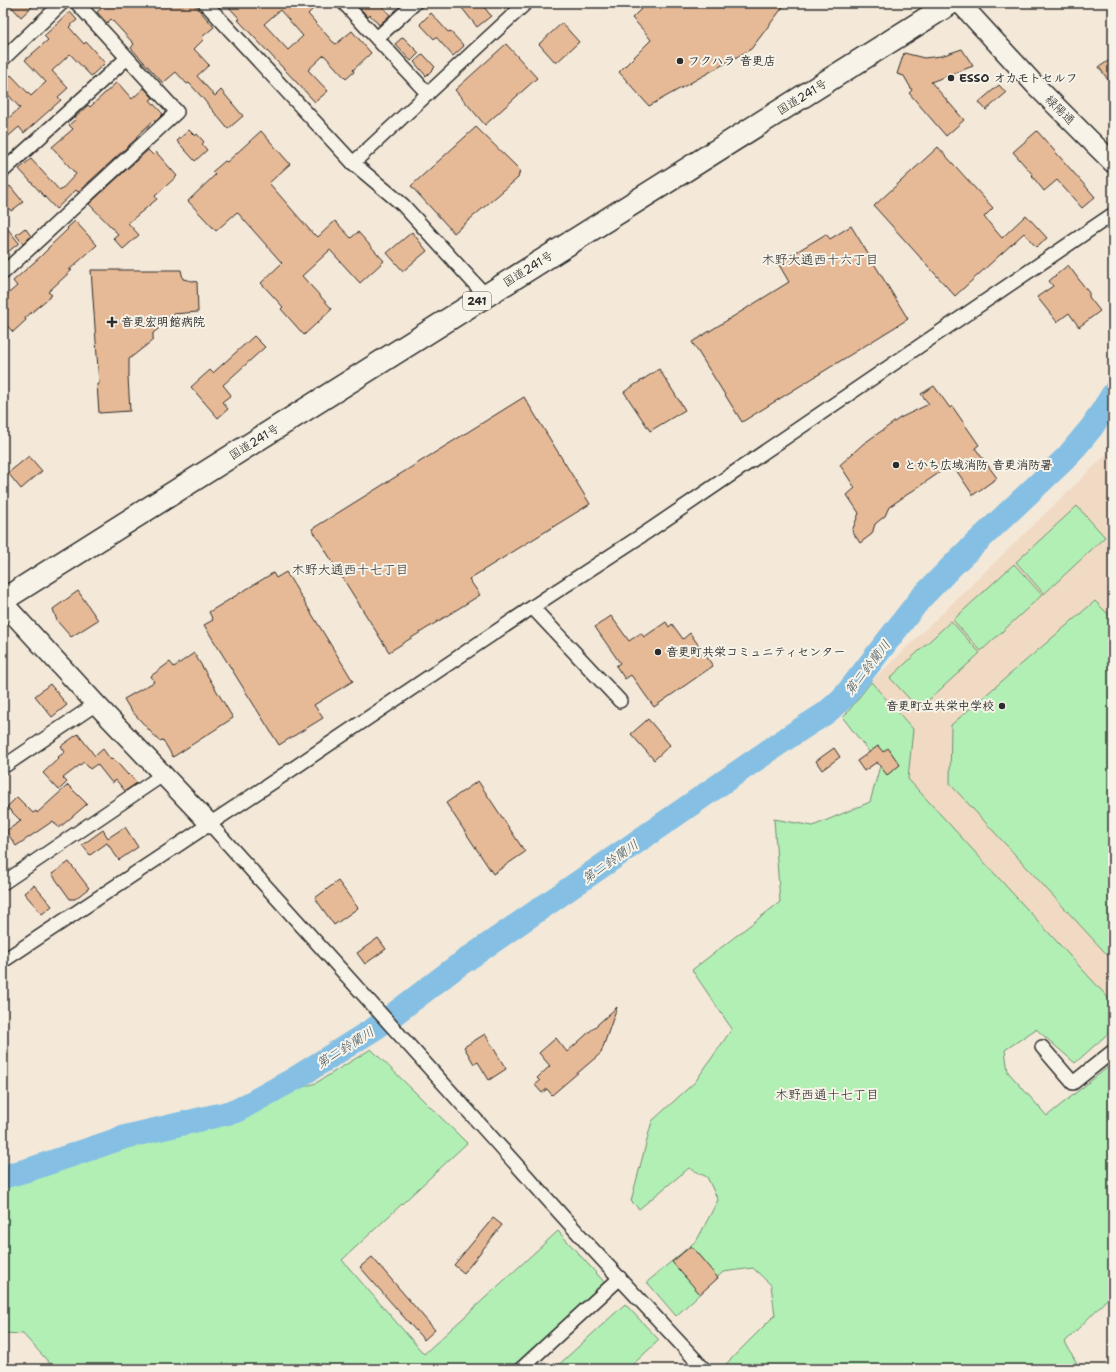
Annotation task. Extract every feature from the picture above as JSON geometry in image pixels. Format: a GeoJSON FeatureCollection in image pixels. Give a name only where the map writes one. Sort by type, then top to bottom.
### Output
{"type":"FeatureCollection","features":[{"type":"Feature","properties":{"kind":"highway","name":"国道241号"},"geometry":{"type":"LineString","coordinates":[[3,601],[951,3]]}},
{"type":"Feature","properties":{"kind":"street"},"geometry":{"type":"LineString","coordinates":[[4,56],[62,3]]}},
{"type":"Feature","properties":{"kind":"street"},"geometry":{"type":"LineString","coordinates":[[3,273],[177,112],[77,3]]}},
{"type":"Feature","properties":{"kind":"street"},"geometry":{"type":"LineString","coordinates":[[205,3],[353,162],[403,205],[486,296]]}},
{"type":"Feature","properties":{"kind":"street"},"geometry":{"type":"LineString","coordinates":[[344,3],[428,94]]}},
{"type":"Feature","properties":{"kind":"street"},"geometry":{"type":"LineString","coordinates":[[377,38],[415,3]]}},
{"type":"Feature","properties":{"kind":"street"},"geometry":{"type":"LineString","coordinates":[[353,162],[526,3]]}},
{"type":"Feature","properties":{"kind":"street","name":"緑陽通"},"geometry":{"type":"LineString","coordinates":[[960,3],[1037,87],[1113,163]]}},
{"type":"Feature","properties":{"kind":"street"},"geometry":{"type":"LineString","coordinates":[[3,171],[127,58]]}},
{"type":"Feature","properties":{"kind":"street"},"geometry":{"type":"LineString","coordinates":[[3,961],[647,532],[1113,214]]}},
{"type":"Feature","properties":{"kind":"street"},"geometry":{"type":"LineString","coordinates":[[3,601],[96,704],[210,824],[395,1030],[704,1369]]}},
{"type":"Feature","properties":{"kind":"street"},"geometry":{"type":"LineString","coordinates":[[533,608],[620,701]]}},
{"type":"Feature","properties":{"kind":"street"},"geometry":{"type":"LineString","coordinates":[[3,767],[96,704]]}},
{"type":"Feature","properties":{"kind":"street"},"geometry":{"type":"LineString","coordinates":[[3,882],[164,774]]}},
{"type":"Feature","properties":{"kind":"street"},"geometry":{"type":"LineString","coordinates":[[1042,1047],[1073,1083],[1113,1051]]}},
{"type":"Feature","properties":{"kind":"street"},"geometry":{"type":"LineString","coordinates":[[520,1369],[620,1278]]}},
{"type":"Feature","properties":{"kind":"shaded area","name":"音更町立共栄中学校"},"geometry":{"type":"Polygon","coordinates":[[[1112,449],[1113,1003],[907,779],[913,729],[871,682],[1112,449]]]}},
{"type":"Feature","properties":{"kind":"green space"},"geometry":{"type":"Polygon","coordinates":[[[1077,506],[1105,537],[1044,594],[1016,562],[1077,506]]]}},
{"type":"Feature","properties":{"kind":"green space"},"geometry":{"type":"Polygon","coordinates":[[[1014,564],[1042,595],[981,651],[953,620],[1014,564]]]}},
{"type":"Feature","properties":{"kind":"green space"},"geometry":{"type":"Polygon","coordinates":[[[1095,601],[1113,619],[1113,961],[950,784],[951,725],[1095,601]]]}},
{"type":"Feature","properties":{"kind":"green space"},"geometry":{"type":"Polygon","coordinates":[[[951,621],[980,653],[919,709],[890,678],[951,621]]]}},
{"type":"Feature","properties":{"kind":"green space"},"geometry":{"type":"Polygon","coordinates":[[[871,682],[913,729],[908,779],[1113,1003],[1113,1029],[1075,1063],[1036,1029],[1005,1050],[1008,1072],[1047,1116],[1113,1063],[1113,1293],[1065,1342],[1080,1369],[727,1369],[724,1366],[775,1315],[771,1285],[753,1268],[723,1272],[676,1316],[647,1282],[697,1240],[718,1200],[707,1177],[689,1168],[639,1209],[631,1201],[652,1121],[695,1082],[732,1029],[692,970],[780,902],[774,819],[813,826],[870,802],[880,766],[843,718],[871,682]]]}},
{"type":"Feature","properties":{"kind":"green space"},"geometry":{"type":"Polygon","coordinates":[[[371,1049],[467,1143],[342,1260],[424,1354],[558,1231],[606,1284],[511,1369],[55,1369],[23,1334],[3,1333],[3,1180],[316,1083],[371,1049]]]}},
{"type":"Feature","properties":{"kind":"green space"},"geometry":{"type":"Polygon","coordinates":[[[625,1304],[659,1340],[628,1369],[554,1369],[625,1304]]]}},
{"type":"Feature","properties":{"kind":"building"},"geometry":{"type":"Polygon","coordinates":[[[8,3],[36,3],[21,17],[8,3]]]}},
{"type":"Feature","properties":{"kind":"building"},"geometry":{"type":"Polygon","coordinates":[[[107,3],[193,3],[214,27],[202,37],[204,39],[194,49],[209,65],[197,76],[215,96],[221,90],[243,116],[228,129],[200,95],[176,72],[163,83],[131,48],[134,44],[111,19],[107,23],[97,12],[107,3]]]}},
{"type":"Feature","properties":{"kind":"building"},"geometry":{"type":"Polygon","coordinates":[[[225,3],[319,3],[308,14],[333,42],[336,44],[352,31],[371,53],[346,79],[324,55],[308,70],[328,91],[315,102],[238,20],[240,19],[225,3]],[[280,10],[264,24],[288,50],[303,36],[280,10]]]}},
{"type":"Feature","properties":{"kind":"building"},"geometry":{"type":"Polygon","coordinates":[[[357,3],[379,3],[390,15],[379,25],[370,15],[368,17],[357,3]]]}},
{"type":"Feature","properties":{"kind":"building"},"geometry":{"type":"Polygon","coordinates":[[[458,3],[481,3],[491,16],[477,27],[458,3]]]}},
{"type":"Feature","properties":{"kind":"building","name":"フクハラ 音更店"},"geometry":{"type":"Polygon","coordinates":[[[647,3],[786,3],[751,49],[649,106],[619,72],[651,40],[632,18],[647,3]]]}},
{"type":"Feature","properties":{"kind":"building"},"geometry":{"type":"Polygon","coordinates":[[[70,12],[77,20],[69,27],[84,44],[86,42],[105,63],[91,76],[70,54],[52,71],[68,88],[58,97],[61,100],[24,133],[19,127],[3,141],[3,123],[20,108],[3,89],[3,82],[11,75],[31,96],[46,82],[25,60],[48,40],[44,36],[70,12]]]}},
{"type":"Feature","properties":{"kind":"building"},"geometry":{"type":"Polygon","coordinates":[[[431,13],[448,32],[450,31],[464,46],[453,56],[436,37],[434,39],[420,24],[431,13]]]}},
{"type":"Feature","properties":{"kind":"building"},"geometry":{"type":"Polygon","coordinates":[[[562,23],[579,42],[556,63],[539,44],[562,23]]]}},
{"type":"Feature","properties":{"kind":"building"},"geometry":{"type":"Polygon","coordinates":[[[403,37],[419,53],[411,61],[395,44],[403,37]]]}},
{"type":"Feature","properties":{"kind":"building"},"geometry":{"type":"Polygon","coordinates":[[[506,44],[537,78],[485,125],[455,90],[506,44]]]}},
{"type":"Feature","properties":{"kind":"building"},"geometry":{"type":"Polygon","coordinates":[[[962,49],[973,66],[931,82],[964,120],[946,136],[909,93],[912,90],[904,76],[897,74],[904,53],[924,58],[941,56],[962,49]]]}},
{"type":"Feature","properties":{"kind":"building"},"geometry":{"type":"Polygon","coordinates":[[[423,54],[435,67],[426,76],[414,62],[423,54]]]}},
{"type":"Feature","properties":{"kind":"building"},"geometry":{"type":"Polygon","coordinates":[[[1113,58],[1113,87],[1099,67],[1113,58]]]}},
{"type":"Feature","properties":{"kind":"building"},"geometry":{"type":"Polygon","coordinates":[[[117,82],[132,99],[144,88],[153,98],[150,100],[163,114],[155,122],[154,120],[136,137],[137,138],[78,192],[76,190],[56,209],[19,169],[31,159],[60,191],[76,174],[52,147],[73,129],[69,125],[76,119],[75,117],[88,105],[90,107],[117,82]]]}},
{"type":"Feature","properties":{"kind":"building"},"geometry":{"type":"Polygon","coordinates":[[[999,85],[1006,93],[986,110],[979,102],[999,85]]]}},
{"type":"Feature","properties":{"kind":"building"},"geometry":{"type":"Polygon","coordinates":[[[476,127],[520,170],[518,178],[454,233],[411,186],[476,127]]]}},
{"type":"Feature","properties":{"kind":"building"},"geometry":{"type":"Polygon","coordinates":[[[189,130],[195,136],[197,134],[204,142],[202,144],[207,150],[195,161],[177,141],[189,130]]]}},
{"type":"Feature","properties":{"kind":"building"},"geometry":{"type":"Polygon","coordinates":[[[261,131],[290,164],[269,183],[314,235],[315,234],[318,237],[335,221],[351,238],[358,232],[384,261],[360,283],[330,250],[302,276],[332,309],[304,335],[281,309],[283,307],[261,283],[282,263],[237,212],[216,231],[188,201],[215,175],[212,172],[225,161],[227,162],[261,131]]]}},
{"type":"Feature","properties":{"kind":"building"},"geometry":{"type":"Polygon","coordinates":[[[1037,131],[1095,197],[1082,208],[1057,180],[1044,191],[1032,176],[1033,175],[1013,152],[1037,131]]]}},
{"type":"Feature","properties":{"kind":"building"},"geometry":{"type":"Polygon","coordinates":[[[938,147],[993,208],[984,217],[1002,238],[1026,215],[1047,238],[1036,247],[1024,233],[955,296],[874,206],[938,147]]]}},
{"type":"Feature","properties":{"kind":"building"},"geometry":{"type":"Polygon","coordinates":[[[148,150],[153,155],[156,152],[177,176],[155,196],[157,199],[128,223],[139,235],[123,249],[113,238],[118,234],[89,204],[148,150]]]}},
{"type":"Feature","properties":{"kind":"building"},"geometry":{"type":"Polygon","coordinates":[[[10,186],[23,202],[11,211],[3,201],[3,191],[10,186]]]}},
{"type":"Feature","properties":{"kind":"building"},"geometry":{"type":"Polygon","coordinates":[[[75,221],[97,245],[69,270],[72,270],[48,292],[52,295],[25,318],[26,320],[13,332],[3,321],[3,298],[17,286],[13,281],[40,257],[75,221]]]}},
{"type":"Feature","properties":{"kind":"building"},"geometry":{"type":"Polygon","coordinates":[[[3,223],[19,243],[3,256],[3,223]]]}},
{"type":"Feature","properties":{"kind":"building"},"geometry":{"type":"Polygon","coordinates":[[[851,226],[908,319],[742,422],[692,342],[789,282],[778,263],[826,234],[830,239],[851,226]]]}},
{"type":"Feature","properties":{"kind":"building"},"geometry":{"type":"Polygon","coordinates":[[[25,228],[31,236],[23,244],[16,235],[25,228]]]}},
{"type":"Feature","properties":{"kind":"building"},"geometry":{"type":"Polygon","coordinates":[[[412,232],[427,251],[403,271],[387,253],[412,232]]]}},
{"type":"Feature","properties":{"kind":"building"},"geometry":{"type":"Polygon","coordinates":[[[1068,265],[1089,293],[1089,297],[1100,311],[1079,327],[1069,313],[1057,322],[1037,297],[1053,286],[1049,281],[1068,265]]]}},
{"type":"Feature","properties":{"kind":"building"},"geometry":{"type":"Polygon","coordinates":[[[91,270],[181,270],[183,279],[197,282],[198,312],[173,314],[172,324],[162,326],[153,333],[153,340],[129,359],[128,377],[130,411],[99,413],[97,384],[99,384],[91,270]]]}},
{"type":"Feature","properties":{"kind":"building"},"geometry":{"type":"Polygon","coordinates":[[[254,336],[265,347],[223,385],[231,395],[222,402],[228,409],[218,418],[191,387],[210,370],[213,373],[254,336]]]}},
{"type":"Feature","properties":{"kind":"building"},"geometry":{"type":"Polygon","coordinates":[[[659,369],[685,410],[650,431],[624,392],[659,369]]]}},
{"type":"Feature","properties":{"kind":"building","name":"とかち広域消防 音更消防署"},"geometry":{"type":"Polygon","coordinates":[[[934,386],[950,408],[952,406],[979,445],[975,448],[997,478],[973,495],[952,464],[889,507],[885,516],[875,524],[872,534],[860,543],[852,531],[859,513],[847,495],[855,488],[840,465],[863,444],[900,418],[929,404],[921,394],[934,386]]]}},
{"type":"Feature","properties":{"kind":"building"},"geometry":{"type":"Polygon","coordinates":[[[524,397],[590,504],[469,579],[480,595],[389,652],[312,529],[524,397]]]}},
{"type":"Feature","properties":{"kind":"building"},"geometry":{"type":"Polygon","coordinates":[[[29,456],[42,471],[21,489],[8,473],[29,456]]]}},
{"type":"Feature","properties":{"kind":"building"},"geometry":{"type":"Polygon","coordinates":[[[286,572],[353,681],[314,705],[323,718],[279,745],[204,625],[213,620],[209,612],[273,573],[276,578],[286,572]]]}},
{"type":"Feature","properties":{"kind":"building"},"geometry":{"type":"Polygon","coordinates":[[[78,591],[98,620],[71,637],[57,621],[53,609],[78,591]]]}},
{"type":"Feature","properties":{"kind":"building","name":"音更町共栄コミュニティセンター"},"geometry":{"type":"Polygon","coordinates":[[[611,616],[629,641],[641,633],[644,637],[666,622],[669,627],[672,624],[683,639],[690,633],[713,666],[654,707],[631,675],[625,679],[616,666],[620,663],[595,627],[611,616]]]}},
{"type":"Feature","properties":{"kind":"building"},"geometry":{"type":"Polygon","coordinates":[[[194,653],[233,718],[173,757],[163,740],[159,741],[130,709],[124,699],[154,682],[151,676],[170,662],[174,667],[194,653]]]}},
{"type":"Feature","properties":{"kind":"building"},"geometry":{"type":"Polygon","coordinates":[[[50,684],[67,705],[52,717],[35,696],[50,684]]]}},
{"type":"Feature","properties":{"kind":"building"},"geometry":{"type":"Polygon","coordinates":[[[648,719],[670,745],[654,760],[631,734],[648,719]]]}},
{"type":"Feature","properties":{"kind":"building"},"geometry":{"type":"Polygon","coordinates":[[[78,734],[95,756],[103,749],[111,760],[113,758],[137,783],[125,791],[116,780],[112,783],[97,764],[90,769],[84,762],[63,778],[67,782],[59,790],[43,773],[59,758],[58,757],[65,752],[61,746],[78,734]]]}},
{"type":"Feature","properties":{"kind":"building"},"geometry":{"type":"Polygon","coordinates":[[[878,746],[883,752],[888,748],[900,765],[887,775],[877,762],[864,771],[857,761],[878,746]]]}},
{"type":"Feature","properties":{"kind":"building"},"geometry":{"type":"Polygon","coordinates":[[[834,748],[840,757],[822,770],[816,761],[834,748]]]}},
{"type":"Feature","properties":{"kind":"building"},"geometry":{"type":"Polygon","coordinates":[[[478,781],[525,852],[493,874],[446,803],[478,781]]]}},
{"type":"Feature","properties":{"kind":"building"},"geometry":{"type":"Polygon","coordinates":[[[68,785],[87,804],[59,828],[53,821],[16,846],[6,831],[21,821],[7,807],[17,797],[33,813],[36,811],[37,813],[68,785]]]}},
{"type":"Feature","properties":{"kind":"building"},"geometry":{"type":"Polygon","coordinates":[[[125,827],[138,847],[119,860],[107,843],[90,855],[82,845],[103,830],[108,838],[125,827]]]}},
{"type":"Feature","properties":{"kind":"building"},"geometry":{"type":"Polygon","coordinates":[[[69,862],[89,888],[75,899],[70,899],[52,874],[69,862]]]}},
{"type":"Feature","properties":{"kind":"building"},"geometry":{"type":"Polygon","coordinates":[[[338,881],[358,908],[334,925],[315,898],[338,881]]]}},
{"type":"Feature","properties":{"kind":"building"},"geometry":{"type":"Polygon","coordinates":[[[34,885],[52,906],[42,914],[24,893],[34,885]]]}},
{"type":"Feature","properties":{"kind":"building"},"geometry":{"type":"Polygon","coordinates":[[[378,938],[386,949],[365,964],[357,953],[378,938]]]}},
{"type":"Feature","properties":{"kind":"building"},"geometry":{"type":"Polygon","coordinates":[[[617,1007],[601,1053],[552,1095],[547,1089],[542,1093],[535,1085],[540,1081],[537,1078],[550,1066],[539,1053],[556,1038],[567,1052],[617,1007]]]}},
{"type":"Feature","properties":{"kind":"building"},"geometry":{"type":"Polygon","coordinates":[[[485,1034],[506,1069],[489,1080],[478,1062],[474,1064],[464,1047],[485,1034]]]}},
{"type":"Feature","properties":{"kind":"building"},"geometry":{"type":"Polygon","coordinates":[[[493,1218],[502,1225],[464,1273],[454,1265],[493,1218]]]}},
{"type":"Feature","properties":{"kind":"building"},"geometry":{"type":"Polygon","coordinates":[[[691,1246],[718,1278],[700,1294],[672,1262],[691,1246]]]}},
{"type":"Feature","properties":{"kind":"building"},"geometry":{"type":"Polygon","coordinates":[[[372,1257],[435,1330],[424,1340],[360,1267],[372,1257]]]}},
{"type":"Feature","properties":{"kind":"waterway","name":"第二鈴蘭川"},"geometry":{"type":"LineString","coordinates":[[3,1177],[125,1137],[236,1111],[296,1078],[377,1027],[456,967],[790,736],[826,713],[843,698],[920,599],[957,561],[1067,457],[1092,427],[1113,394]]}},
{"type":"Feature","properties":{"kind":"place","name":"フクハラ 音更店"},"geometry":{"type":"Point","coordinates":[680,61]}},
{"type":"Feature","properties":{"kind":"place","name":"ESSO オカモトセルフ"},"geometry":{"type":"Point","coordinates":[951,78]}},
{"type":"Feature","properties":{"kind":"place","name":"音更宏明館病院"},"geometry":{"type":"Point","coordinates":[112,322]}},
{"type":"Feature","properties":{"kind":"place","name":"とかち広域消防 音更消防署"},"geometry":{"type":"Point","coordinates":[896,465]}},
{"type":"Feature","properties":{"kind":"place","name":"音更町共栄コミュニティセンター"},"geometry":{"type":"Point","coordinates":[658,652]}},
{"type":"Feature","properties":{"kind":"place","name":"音更町立共栄中学校"},"geometry":{"type":"Point","coordinates":[1002,706]}},
{"type":"Feature","properties":{"kind":"district","name":"木野大通西十六丁目"},"geometry":{"type":"Point","coordinates":[820,259]}},
{"type":"Feature","properties":{"kind":"district","name":"木野大通西十七丁目"},"geometry":{"type":"Point","coordinates":[350,569]}},
{"type":"Feature","properties":{"kind":"district","name":"木野西通十七丁目"},"geometry":{"type":"Point","coordinates":[827,1094]}}]}
